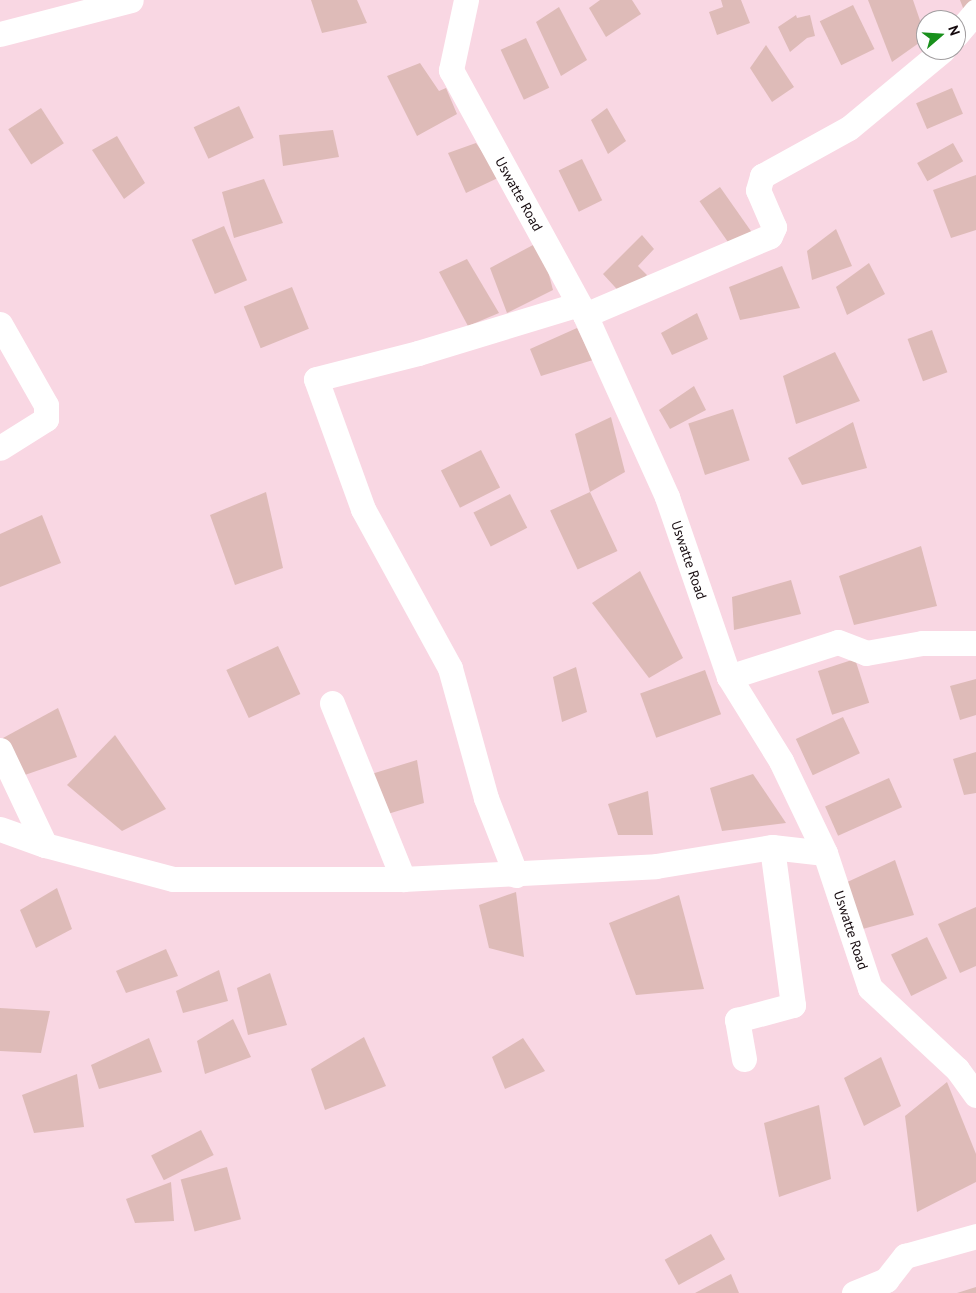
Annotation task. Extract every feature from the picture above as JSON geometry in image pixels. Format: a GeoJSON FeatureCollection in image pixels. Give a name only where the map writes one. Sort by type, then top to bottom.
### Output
{"type":"FeatureCollection","features":[{"type":"Feature","properties":{"kind":"street"},"geometry":{"type":"LineString","coordinates":[[0,34],[132,0]]}},
{"type":"Feature","properties":{"kind":"street","name":"Uswatte Road"},"geometry":{"type":"LineString","coordinates":[[466,0],[451,70],[582,309],[667,497],[730,677],[781,761],[825,853],[870,988],[967,1065],[976,1095]]}},
{"type":"Feature","properties":{"kind":"street"},"geometry":{"type":"LineString","coordinates":[[966,22],[976,11]]}},
{"type":"Feature","properties":{"kind":"street"},"geometry":{"type":"LineString","coordinates":[[516,875],[486,798],[450,668],[363,509],[316,379],[582,309],[770,236],[774,227],[758,190],[762,176],[849,128],[931,60]]}},
{"type":"Feature","properties":{"kind":"street"},"geometry":{"type":"LineString","coordinates":[[0,324],[46,405],[46,419],[0,448]]}},
{"type":"Feature","properties":{"kind":"street"},"geometry":{"type":"LineString","coordinates":[[730,677],[838,642],[866,654],[922,642],[976,643]]}},
{"type":"Feature","properties":{"kind":"street"},"geometry":{"type":"LineString","coordinates":[[332,703],[403,879]]}},
{"type":"Feature","properties":{"kind":"street"},"geometry":{"type":"LineString","coordinates":[[0,750],[45,845]]}},
{"type":"Feature","properties":{"kind":"street"},"geometry":{"type":"LineString","coordinates":[[0,829],[45,845],[174,879],[403,879],[516,875],[656,866],[772,847],[825,853]]}},
{"type":"Feature","properties":{"kind":"street"},"geometry":{"type":"LineString","coordinates":[[744,1059],[737,1020],[793,1005],[772,847]]}},
{"type":"Feature","properties":{"kind":"street"},"geometry":{"type":"LineString","coordinates":[[854,1293],[886,1280],[905,1256],[976,1236]]}},
{"type":"Feature","properties":{"kind":"building"},"geometry":{"type":"Polygon","coordinates":[[[311,0],[357,0],[367,23],[322,33],[311,0]]]}},
{"type":"Feature","properties":{"kind":"building"},"geometry":{"type":"Polygon","coordinates":[[[600,0],[632,0],[641,14],[606,37],[589,8],[600,0]]]}},
{"type":"Feature","properties":{"kind":"building"},"geometry":{"type":"Polygon","coordinates":[[[721,0],[741,0],[750,23],[717,35],[709,12],[723,7],[721,0]]]}},
{"type":"Feature","properties":{"kind":"building"},"geometry":{"type":"Polygon","coordinates":[[[868,0],[913,0],[916,10],[916,45],[892,62],[868,0]]]}},
{"type":"Feature","properties":{"kind":"building"},"geometry":{"type":"Polygon","coordinates":[[[960,0],[976,0],[966,12],[960,0]]]}},
{"type":"Feature","properties":{"kind":"building"},"geometry":{"type":"Polygon","coordinates":[[[853,5],[874,49],[841,65],[820,21],[853,5]]]}},
{"type":"Feature","properties":{"kind":"building"},"geometry":{"type":"Polygon","coordinates":[[[559,7],[587,60],[561,76],[536,22],[559,7]]]}},
{"type":"Feature","properties":{"kind":"building"},"geometry":{"type":"Polygon","coordinates":[[[796,15],[797,18],[810,15],[815,36],[807,38],[790,52],[778,27],[796,15]]]}},
{"type":"Feature","properties":{"kind":"building"},"geometry":{"type":"Polygon","coordinates":[[[526,38],[549,88],[524,100],[501,50],[526,38]]]}},
{"type":"Feature","properties":{"kind":"building"},"geometry":{"type":"Polygon","coordinates":[[[766,45],[794,87],[772,102],[750,68],[766,45]]]}},
{"type":"Feature","properties":{"kind":"building"},"geometry":{"type":"Polygon","coordinates":[[[420,63],[439,91],[446,88],[457,114],[417,136],[387,76],[420,63]]]}},
{"type":"Feature","properties":{"kind":"building"},"geometry":{"type":"Polygon","coordinates":[[[952,88],[963,114],[927,129],[916,103],[952,88]]]}},
{"type":"Feature","properties":{"kind":"building"},"geometry":{"type":"Polygon","coordinates":[[[239,106],[254,138],[208,159],[194,127],[239,106]]]}},
{"type":"Feature","properties":{"kind":"building"},"geometry":{"type":"Polygon","coordinates":[[[41,108],[64,143],[31,164],[8,129],[41,108]]]}},
{"type":"Feature","properties":{"kind":"building"},"geometry":{"type":"Polygon","coordinates":[[[607,108],[626,141],[608,154],[591,120],[607,108]]]}},
{"type":"Feature","properties":{"kind":"building"},"geometry":{"type":"Polygon","coordinates":[[[333,130],[339,157],[283,166],[279,135],[333,130]]]}},
{"type":"Feature","properties":{"kind":"building"},"geometry":{"type":"Polygon","coordinates":[[[117,136],[145,183],[124,199],[92,150],[117,136]]]}},
{"type":"Feature","properties":{"kind":"building"},"geometry":{"type":"Polygon","coordinates":[[[476,143],[500,177],[466,193],[448,153],[476,143]]]}},
{"type":"Feature","properties":{"kind":"building"},"geometry":{"type":"Polygon","coordinates":[[[953,143],[963,161],[927,181],[917,163],[953,143]]]}},
{"type":"Feature","properties":{"kind":"building"},"geometry":{"type":"Polygon","coordinates":[[[582,159],[602,200],[579,212],[559,170],[582,159]]]}},
{"type":"Feature","properties":{"kind":"building"},"geometry":{"type":"Polygon","coordinates":[[[976,175],[976,230],[951,238],[933,190],[976,175]]]}},
{"type":"Feature","properties":{"kind":"building"},"geometry":{"type":"Polygon","coordinates":[[[264,179],[283,223],[234,238],[222,192],[264,179]]]}},
{"type":"Feature","properties":{"kind":"building"},"geometry":{"type":"Polygon","coordinates":[[[720,187],[752,233],[732,247],[700,201],[720,187]]]}},
{"type":"Feature","properties":{"kind":"building"},"geometry":{"type":"Polygon","coordinates":[[[224,226],[247,280],[215,294],[192,240],[224,226]]]}},
{"type":"Feature","properties":{"kind":"building"},"geometry":{"type":"Polygon","coordinates":[[[836,229],[852,266],[812,280],[807,251],[836,229]]]}},
{"type":"Feature","properties":{"kind":"building"},"geometry":{"type":"Polygon","coordinates":[[[642,235],[654,249],[638,266],[647,275],[625,298],[603,274],[642,235]]]}},
{"type":"Feature","properties":{"kind":"building"},"geometry":{"type":"Polygon","coordinates":[[[533,245],[543,252],[553,290],[507,313],[490,268],[533,245]]]}},
{"type":"Feature","properties":{"kind":"building"},"geometry":{"type":"Polygon","coordinates":[[[467,259],[499,313],[468,326],[439,272],[467,259]]]}},
{"type":"Feature","properties":{"kind":"building"},"geometry":{"type":"Polygon","coordinates":[[[869,263],[885,294],[847,315],[836,287],[869,263]]]}},
{"type":"Feature","properties":{"kind":"building"},"geometry":{"type":"Polygon","coordinates":[[[782,266],[800,308],[740,320],[729,287],[782,266]]]}},
{"type":"Feature","properties":{"kind":"building"},"geometry":{"type":"Polygon","coordinates":[[[292,287],[309,329],[261,348],[244,306],[292,287]]]}},
{"type":"Feature","properties":{"kind":"building"},"geometry":{"type":"Polygon","coordinates":[[[697,313],[708,339],[672,355],[661,333],[697,313]]]}},
{"type":"Feature","properties":{"kind":"building"},"geometry":{"type":"Polygon","coordinates":[[[577,328],[593,360],[541,376],[530,349],[577,328]]]}},
{"type":"Feature","properties":{"kind":"building"},"geometry":{"type":"Polygon","coordinates":[[[932,330],[947,372],[923,381],[908,339],[932,330]]]}},
{"type":"Feature","properties":{"kind":"building"},"geometry":{"type":"Polygon","coordinates":[[[835,352],[860,401],[796,424],[783,376],[835,352]]]}},
{"type":"Feature","properties":{"kind":"building"},"geometry":{"type":"Polygon","coordinates":[[[694,386],[706,410],[670,429],[659,410],[694,386]]]}},
{"type":"Feature","properties":{"kind":"building"},"geometry":{"type":"Polygon","coordinates":[[[733,409],[750,460],[705,475],[688,424],[733,409]]]}},
{"type":"Feature","properties":{"kind":"building"},"geometry":{"type":"Polygon","coordinates":[[[611,417],[625,472],[590,492],[575,434],[611,417]]]}},
{"type":"Feature","properties":{"kind":"building"},"geometry":{"type":"Polygon","coordinates":[[[853,422],[867,468],[802,485],[788,458],[853,422]]]}},
{"type":"Feature","properties":{"kind":"building"},"geometry":{"type":"Polygon","coordinates":[[[481,450],[500,487],[460,508],[441,470],[481,450]]]}},
{"type":"Feature","properties":{"kind":"building"},"geometry":{"type":"Polygon","coordinates":[[[266,492],[283,568],[235,585],[210,515],[266,492]]]}},
{"type":"Feature","properties":{"kind":"building"},"geometry":{"type":"Polygon","coordinates":[[[590,492],[617,551],[578,570],[550,511],[590,492]]]}},
{"type":"Feature","properties":{"kind":"building"},"geometry":{"type":"Polygon","coordinates":[[[510,494],[527,528],[491,546],[473,513],[510,494]]]}},
{"type":"Feature","properties":{"kind":"building"},"geometry":{"type":"Polygon","coordinates":[[[42,515],[61,563],[0,587],[0,534],[42,515]]]}},
{"type":"Feature","properties":{"kind":"building"},"geometry":{"type":"Polygon","coordinates":[[[921,546],[937,606],[854,625],[839,576],[921,546]]]}},
{"type":"Feature","properties":{"kind":"building"},"geometry":{"type":"Polygon","coordinates":[[[640,571],[683,658],[649,678],[592,603],[640,571]]]}},
{"type":"Feature","properties":{"kind":"building"},"geometry":{"type":"Polygon","coordinates":[[[791,580],[801,614],[734,630],[732,597],[791,580]]]}},
{"type":"Feature","properties":{"kind":"building"},"geometry":{"type":"Polygon","coordinates":[[[278,646],[300,694],[249,718],[226,670],[278,646]]]}},
{"type":"Feature","properties":{"kind":"building"},"geometry":{"type":"Polygon","coordinates":[[[855,659],[869,703],[832,715],[818,671],[855,659]]]}},
{"type":"Feature","properties":{"kind":"building"},"geometry":{"type":"Polygon","coordinates":[[[576,667],[587,712],[562,722],[553,677],[576,667]]]}},
{"type":"Feature","properties":{"kind":"building"},"geometry":{"type":"Polygon","coordinates":[[[705,670],[721,714],[656,738],[640,694],[705,670]]]}},
{"type":"Feature","properties":{"kind":"building"},"geometry":{"type":"Polygon","coordinates":[[[976,679],[976,715],[960,720],[950,686],[976,679]]]}},
{"type":"Feature","properties":{"kind":"building"},"geometry":{"type":"Polygon","coordinates":[[[58,708],[77,757],[19,777],[3,738],[58,708]]]}},
{"type":"Feature","properties":{"kind":"building"},"geometry":{"type":"Polygon","coordinates":[[[843,717],[860,753],[813,775],[796,739],[843,717]]]}},
{"type":"Feature","properties":{"kind":"building"},"geometry":{"type":"Polygon","coordinates":[[[115,735],[166,809],[122,831],[67,785],[115,735]]]}},
{"type":"Feature","properties":{"kind":"building"},"geometry":{"type":"Polygon","coordinates":[[[976,752],[976,793],[964,795],[953,759],[976,752]]]}},
{"type":"Feature","properties":{"kind":"building"},"geometry":{"type":"Polygon","coordinates":[[[417,760],[424,803],[381,816],[365,776],[417,760]]]}},
{"type":"Feature","properties":{"kind":"building"},"geometry":{"type":"Polygon","coordinates":[[[753,774],[786,823],[722,831],[710,788],[753,774]]]}},
{"type":"Feature","properties":{"kind":"building"},"geometry":{"type":"Polygon","coordinates":[[[889,778],[902,807],[838,836],[825,806],[889,778]]]}},
{"type":"Feature","properties":{"kind":"building"},"geometry":{"type":"Polygon","coordinates":[[[648,791],[653,835],[618,835],[608,804],[648,791]]]}},
{"type":"Feature","properties":{"kind":"building"},"geometry":{"type":"Polygon","coordinates":[[[895,860],[914,915],[859,930],[843,884],[895,860]]]}},
{"type":"Feature","properties":{"kind":"building"},"geometry":{"type":"Polygon","coordinates":[[[57,888],[72,929],[36,948],[20,910],[57,888]]]}},
{"type":"Feature","properties":{"kind":"building"},"geometry":{"type":"Polygon","coordinates":[[[516,892],[524,957],[489,948],[479,905],[516,892]]]}},
{"type":"Feature","properties":{"kind":"building"},"geometry":{"type":"Polygon","coordinates":[[[679,895],[704,989],[636,995],[609,923],[679,895]]]}},
{"type":"Feature","properties":{"kind":"building"},"geometry":{"type":"Polygon","coordinates":[[[976,907],[976,966],[960,973],[938,924],[976,907]]]}},
{"type":"Feature","properties":{"kind":"building"},"geometry":{"type":"Polygon","coordinates":[[[927,937],[947,978],[911,996],[891,955],[927,937]]]}},
{"type":"Feature","properties":{"kind":"building"},"geometry":{"type":"Polygon","coordinates":[[[166,949],[178,976],[126,993],[116,971],[166,949]]]}},
{"type":"Feature","properties":{"kind":"building"},"geometry":{"type":"Polygon","coordinates":[[[219,970],[228,1001],[183,1013],[176,991],[219,970]]]}},
{"type":"Feature","properties":{"kind":"building"},"geometry":{"type":"Polygon","coordinates":[[[270,973],[287,1025],[248,1035],[237,988],[270,973]]]}},
{"type":"Feature","properties":{"kind":"building"},"geometry":{"type":"Polygon","coordinates":[[[0,1008],[50,1011],[41,1053],[0,1051],[0,1008]]]}},
{"type":"Feature","properties":{"kind":"building"},"geometry":{"type":"Polygon","coordinates":[[[233,1019],[251,1057],[205,1074],[197,1041],[233,1019]]]}},
{"type":"Feature","properties":{"kind":"building"},"geometry":{"type":"Polygon","coordinates":[[[364,1037],[386,1086],[325,1110],[311,1069],[364,1037]]]}},
{"type":"Feature","properties":{"kind":"building"},"geometry":{"type":"Polygon","coordinates":[[[149,1038],[162,1072],[99,1089],[91,1065],[149,1038]]]}},
{"type":"Feature","properties":{"kind":"building"},"geometry":{"type":"Polygon","coordinates":[[[523,1038],[545,1071],[505,1089],[492,1057],[523,1038]]]}},
{"type":"Feature","properties":{"kind":"building"},"geometry":{"type":"Polygon","coordinates":[[[881,1057],[901,1106],[864,1126],[844,1078],[881,1057]]]}},
{"type":"Feature","properties":{"kind":"building"},"geometry":{"type":"Polygon","coordinates":[[[77,1074],[84,1127],[34,1133],[22,1095],[77,1074]]]}},
{"type":"Feature","properties":{"kind":"building"},"geometry":{"type":"Polygon","coordinates":[[[947,1082],[976,1154],[976,1182],[917,1212],[905,1116],[947,1082]]]}},
{"type":"Feature","properties":{"kind":"building"},"geometry":{"type":"Polygon","coordinates":[[[819,1105],[831,1179],[779,1197],[764,1123],[819,1105]]]}},
{"type":"Feature","properties":{"kind":"building"},"geometry":{"type":"Polygon","coordinates":[[[201,1130],[214,1155],[164,1180],[151,1155],[201,1130]]]}},
{"type":"Feature","properties":{"kind":"building"},"geometry":{"type":"Polygon","coordinates":[[[227,1167],[241,1219],[195,1232],[181,1179],[227,1167]]]}},
{"type":"Feature","properties":{"kind":"building"},"geometry":{"type":"Polygon","coordinates":[[[171,1182],[174,1221],[135,1223],[126,1199],[171,1182]]]}},
{"type":"Feature","properties":{"kind":"building"},"geometry":{"type":"Polygon","coordinates":[[[711,1234],[725,1259],[679,1285],[665,1260],[711,1234]]]}},
{"type":"Feature","properties":{"kind":"building"},"geometry":{"type":"Polygon","coordinates":[[[731,1274],[739,1293],[695,1293],[731,1274]]]}},
{"type":"Feature","properties":{"kind":"building"},"geometry":{"type":"Polygon","coordinates":[[[976,1287],[976,1293],[957,1293],[976,1287]]]}}]}
